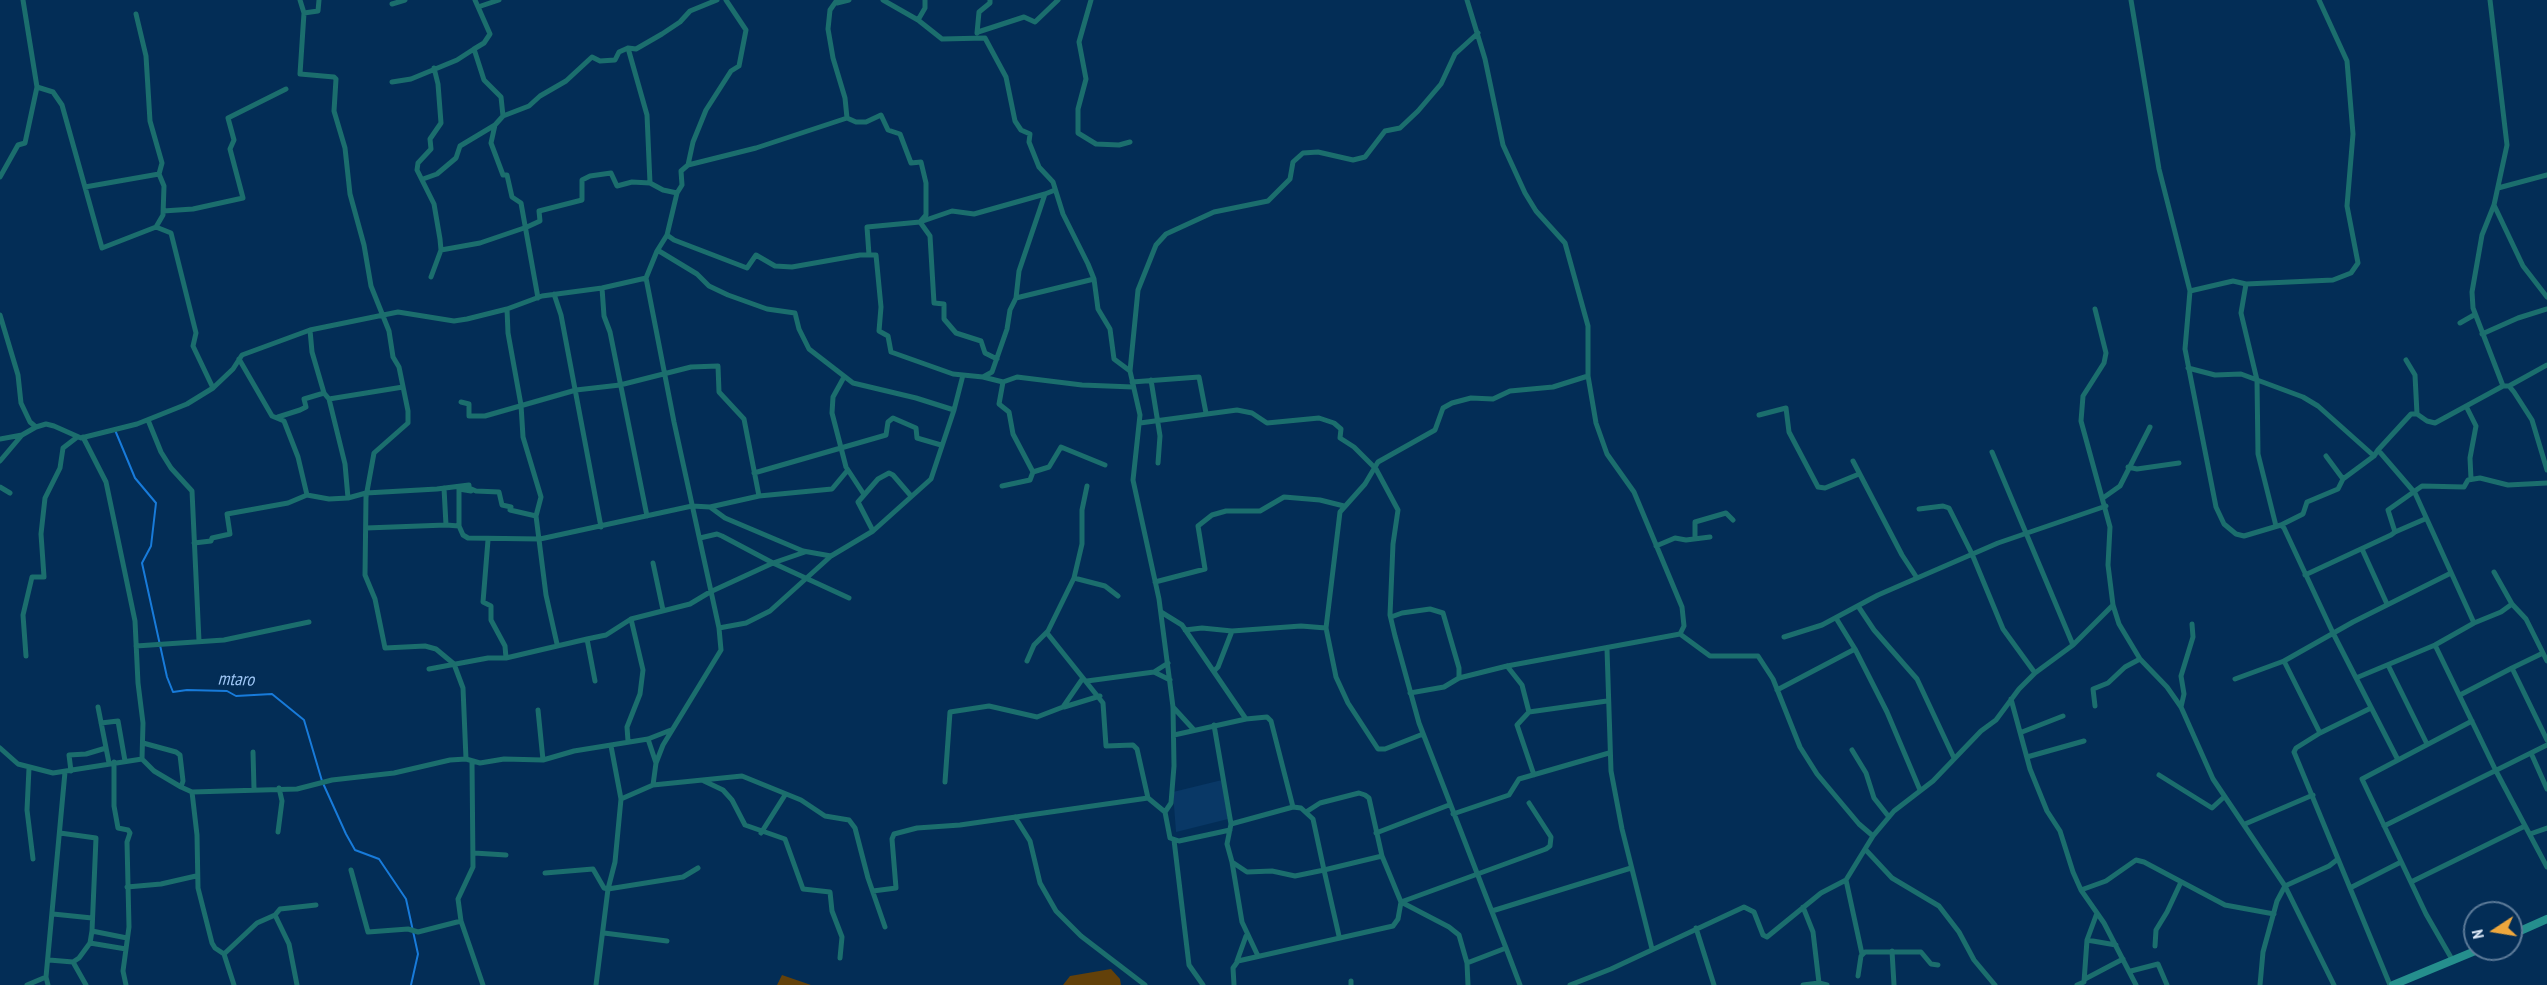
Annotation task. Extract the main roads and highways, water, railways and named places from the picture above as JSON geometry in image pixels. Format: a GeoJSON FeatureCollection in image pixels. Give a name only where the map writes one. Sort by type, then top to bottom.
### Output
{"type":"FeatureCollection","features":[{"type":"Feature","properties":{"kind":"main road"},"geometry":{"type":"LineString","coordinates":[[2523,930],[2547,919]]}},
{"type":"Feature","properties":{"kind":"main road"},"geometry":{"type":"LineString","coordinates":[[2391,985],[2463,956]]}},
{"type":"Feature","properties":{"kind":"waterway","name":"mtaro"},"geometry":{"type":"LineString","coordinates":[[115,430],[135,478],[156,503],[151,546],[142,563],[167,677],[173,692],[227,691],[236,696],[272,694],[304,720],[322,781],[355,850],[379,859],[406,899],[418,954],[411,985]]}}]}
